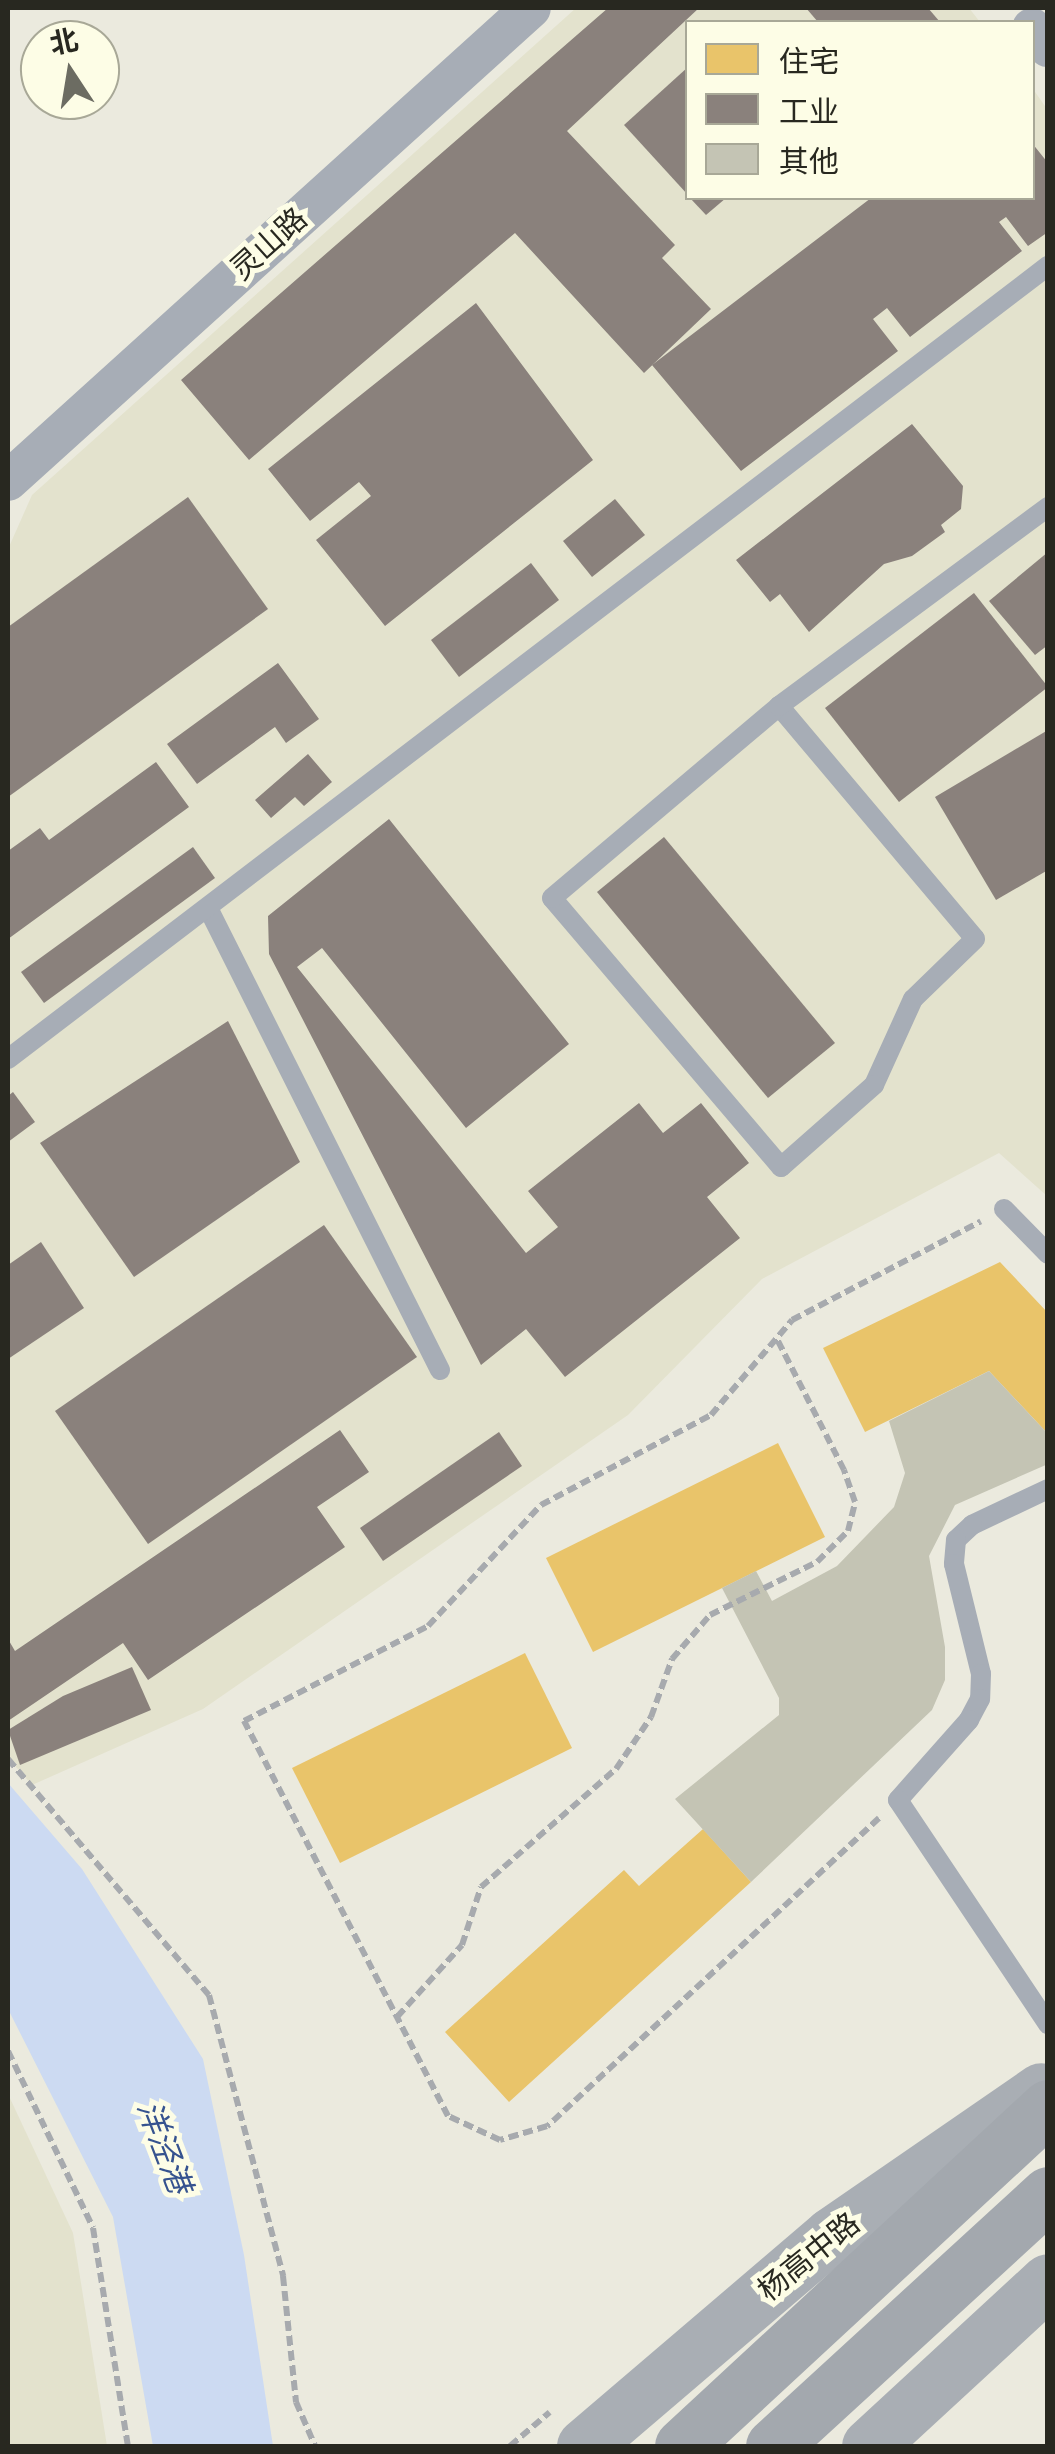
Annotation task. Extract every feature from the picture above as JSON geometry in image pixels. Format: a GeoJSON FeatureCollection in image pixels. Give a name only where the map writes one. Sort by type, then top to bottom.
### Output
{"type":"FeatureCollection","features":[{"type":"Feature","properties":{"kind":"highway","name":"杨高中路"},"geometry":{"type":"LineString","coordinates":[[682,2446],[1048,2107]]}},
{"type":"Feature","properties":{"kind":"highway"},"geometry":{"type":"LineString","coordinates":[[773,2446],[1048,2194]]}},
{"type":"Feature","properties":{"kind":"main road","name":"杨高中路"},"geometry":{"type":"LineString","coordinates":[[584,2446],[831,2235],[1048,2086]]}},
{"type":"Feature","properties":{"kind":"main road"},"geometry":{"type":"LineString","coordinates":[[869,2446],[1048,2282]]}},
{"type":"Feature","properties":{"kind":"street","name":"灵山路"},"geometry":{"type":"LineString","coordinates":[[8,481],[531,8]]}},
{"type":"Feature","properties":{"kind":"lane"},"geometry":{"type":"LineString","coordinates":[[8,1059],[1048,266]]}},
{"type":"Feature","properties":{"kind":"lane"},"geometry":{"type":"LineString","coordinates":[[780,706],[975,940],[914,999],[874,1086],[781,1167],[552,898],[780,706],[1048,506]]}},
{"type":"Feature","properties":{"kind":"lane"},"geometry":{"type":"LineString","coordinates":[[208,908],[440,1370]]}},
{"type":"Feature","properties":{"kind":"lane"},"geometry":{"type":"LineString","coordinates":[[1004,1208],[1048,1254]]}},
{"type":"Feature","properties":{"kind":"lane"},"geometry":{"type":"LineString","coordinates":[[1048,1489],[972,1524],[956,1540],[954,1564],[981,1674],[980,1699],[970,1720],[898,1800],[1048,2024]]}},
{"type":"Feature","properties":{"kind":"path"},"geometry":{"type":"LineString","coordinates":[[898,1800],[547,2126],[500,2140],[448,2116],[244,1722],[428,1626],[542,1505],[711,1415],[792,1320],[1004,1208]]}},
{"type":"Feature","properties":{"kind":"path"},"geometry":{"type":"LineString","coordinates":[[396,2017],[462,1945],[481,1887],[616,1768],[651,1717],[672,1659],[710,1615],[817,1562],[848,1531],[855,1502],[844,1470],[776,1337]]}},
{"type":"Feature","properties":{"kind":"path"},"geometry":{"type":"LineString","coordinates":[[8,1758],[209,1994],[282,2276],[296,2402],[315,2446]]}},
{"type":"Feature","properties":{"kind":"path"},"geometry":{"type":"LineString","coordinates":[[8,2050],[93,2228],[128,2446]]}},
{"type":"Feature","properties":{"kind":"shaded area"},"geometry":{"type":"Polygon","coordinates":[[[576,8],[969,8],[978,20],[685,20],[685,200],[1035,200],[1035,92],[1047,109],[1047,1196],[999,1153],[762,1279],[628,1415],[203,1709],[32,1785],[8,1758],[8,549],[32,495],[576,8]]]}},
{"type":"Feature","properties":{"kind":"shaded area"},"geometry":{"type":"Polygon","coordinates":[[[8,2094],[73,2233],[107,2446],[8,2446],[8,2094]]]}},
{"type":"Feature","properties":{"kind":"water","name":"洋泾港"},"geometry":{"type":"Polygon","coordinates":[[[8,1783],[82,1869],[203,2059],[244,2255],[273,2446],[153,2446],[113,2217],[8,2009],[8,1783]]]}},
{"type":"Feature","properties":{"kind":"building: 住宅"},"geometry":{"type":"Polygon","coordinates":[[[1000,1262],[1048,1313],[1048,1434],[989,1371],[865,1432],[823,1348],[1000,1262]]]}},
{"type":"Feature","properties":{"kind":"building: 住宅"},"geometry":{"type":"Polygon","coordinates":[[[778,1443],[825,1537],[593,1652],[546,1558],[778,1443]]]}},
{"type":"Feature","properties":{"kind":"building: 住宅"},"geometry":{"type":"Polygon","coordinates":[[[525,1653],[572,1748],[340,1863],[292,1768],[525,1653]]]}},
{"type":"Feature","properties":{"kind":"building: 住宅"},"geometry":{"type":"Polygon","coordinates":[[[703,1829],[751,1882],[509,2102],[445,2032],[624,1870],[639,1886],[703,1829]]]}},
{"type":"Feature","properties":{"kind":"building: 工业"},"geometry":{"type":"Polygon","coordinates":[[[608,8],[699,8],[567,131],[675,245],[662,258],[711,309],[644,373],[515,233],[249,460],[181,380],[608,8]]]}},
{"type":"Feature","properties":{"kind":"building: 工业"},"geometry":{"type":"Polygon","coordinates":[[[806,8],[928,8],[938,20],[816,20],[806,8]]]}},
{"type":"Feature","properties":{"kind":"building: 工业"},"geometry":{"type":"Polygon","coordinates":[[[685,70],[685,192],[624,125],[685,70]]]}},
{"type":"Feature","properties":{"kind":"building: 工业"},"geometry":{"type":"Polygon","coordinates":[[[1035,147],[1048,163],[1048,232],[1028,246],[1006,217],[999,222],[1022,251],[910,337],[887,308],[873,319],[898,351],[741,471],[652,365],[868,200],[1035,200],[1035,147]]]}},
{"type":"Feature","properties":{"kind":"building: 工业"},"geometry":{"type":"Polygon","coordinates":[[[692,200],[724,200],[706,215],[692,200]]]}},
{"type":"Feature","properties":{"kind":"building: 工业"},"geometry":{"type":"Polygon","coordinates":[[[476,303],[593,460],[385,626],[316,540],[371,496],[359,482],[310,521],[268,469],[476,303]]]}},
{"type":"Feature","properties":{"kind":"building: 工业"},"geometry":{"type":"Polygon","coordinates":[[[912,424],[963,486],[961,509],[941,525],[945,532],[912,556],[884,564],[809,632],[780,594],[770,602],[736,560],[912,424]]]}},
{"type":"Feature","properties":{"kind":"building: 工业"},"geometry":{"type":"Polygon","coordinates":[[[188,497],[268,609],[8,797],[8,627],[188,497]]]}},
{"type":"Feature","properties":{"kind":"building: 工业"},"geometry":{"type":"Polygon","coordinates":[[[615,499],[645,535],[592,577],[563,541],[615,499]]]}},
{"type":"Feature","properties":{"kind":"building: 工业"},"geometry":{"type":"Polygon","coordinates":[[[1048,552],[1048,645],[1035,655],[989,601],[1048,552]]]}},
{"type":"Feature","properties":{"kind":"building: 工业"},"geometry":{"type":"Polygon","coordinates":[[[531,563],[559,600],[459,677],[431,640],[531,563]]]}},
{"type":"Feature","properties":{"kind":"building: 工业"},"geometry":{"type":"Polygon","coordinates":[[[974,593],[1048,687],[899,802],[825,708],[974,593]]]}},
{"type":"Feature","properties":{"kind":"building: 工业"},"geometry":{"type":"Polygon","coordinates":[[[278,663],[319,719],[286,743],[275,727],[197,784],[167,744],[278,663]]]}},
{"type":"Feature","properties":{"kind":"building: 工业"},"geometry":{"type":"Polygon","coordinates":[[[1048,730],[1048,870],[996,900],[935,797],[1048,730]]]}},
{"type":"Feature","properties":{"kind":"building: 工业"},"geometry":{"type":"Polygon","coordinates":[[[308,754],[332,782],[304,806],[295,797],[271,818],[255,800],[308,754]]]}},
{"type":"Feature","properties":{"kind":"building: 工业"},"geometry":{"type":"Polygon","coordinates":[[[156,762],[189,807],[8,939],[8,851],[40,828],[49,840],[156,762]]]}},
{"type":"Feature","properties":{"kind":"building: 工业"},"geometry":{"type":"Polygon","coordinates":[[[389,819],[569,1044],[466,1128],[322,948],[297,967],[526,1253],[558,1227],[528,1191],[639,1103],[663,1133],[701,1103],[749,1163],[707,1197],[740,1238],[565,1377],[526,1329],[481,1365],[269,954],[268,916],[389,819]]]}},
{"type":"Feature","properties":{"kind":"building: 工业"},"geometry":{"type":"Polygon","coordinates":[[[664,837],[835,1043],[768,1098],[597,892],[664,837]]]}},
{"type":"Feature","properties":{"kind":"building: 工业"},"geometry":{"type":"Polygon","coordinates":[[[193,847],[215,878],[44,1003],[21,972],[193,847]]]}},
{"type":"Feature","properties":{"kind":"building: 工业"},"geometry":{"type":"Polygon","coordinates":[[[228,1021],[300,1162],[134,1277],[40,1143],[228,1021]]]}},
{"type":"Feature","properties":{"kind":"building: 工业"},"geometry":{"type":"Polygon","coordinates":[[[13,1092],[35,1122],[8,1142],[8,1096],[13,1092]]]}},
{"type":"Feature","properties":{"kind":"building: 工业"},"geometry":{"type":"Polygon","coordinates":[[[324,1225],[417,1357],[148,1544],[55,1411],[324,1225]]]}},
{"type":"Feature","properties":{"kind":"building: 工业"},"geometry":{"type":"Polygon","coordinates":[[[41,1242],[84,1308],[8,1359],[8,1265],[41,1242]]]}},
{"type":"Feature","properties":{"kind":"building: 工业"},"geometry":{"type":"Polygon","coordinates":[[[340,1430],[369,1472],[317,1507],[345,1547],[148,1680],[123,1643],[8,1721],[8,1639],[15,1651],[340,1430]]]}},
{"type":"Feature","properties":{"kind":"building: 工业"},"geometry":{"type":"Polygon","coordinates":[[[499,1432],[522,1466],[383,1561],[360,1528],[499,1432]]]}},
{"type":"Feature","properties":{"kind":"building: 工业"},"geometry":{"type":"Polygon","coordinates":[[[132,1667],[151,1710],[20,1765],[8,1730],[63,1696],[132,1667]]]}},
{"type":"Feature","properties":{"kind":"building: 其他"},"geometry":{"type":"Polygon","coordinates":[[[989,1371],[1048,1434],[1048,1464],[955,1505],[929,1556],[945,1647],[945,1680],[932,1710],[751,1882],[675,1799],[779,1715],[779,1698],[722,1588],[756,1571],[772,1601],[837,1566],[894,1507],[905,1473],[889,1421],[989,1371]]]}}]}
